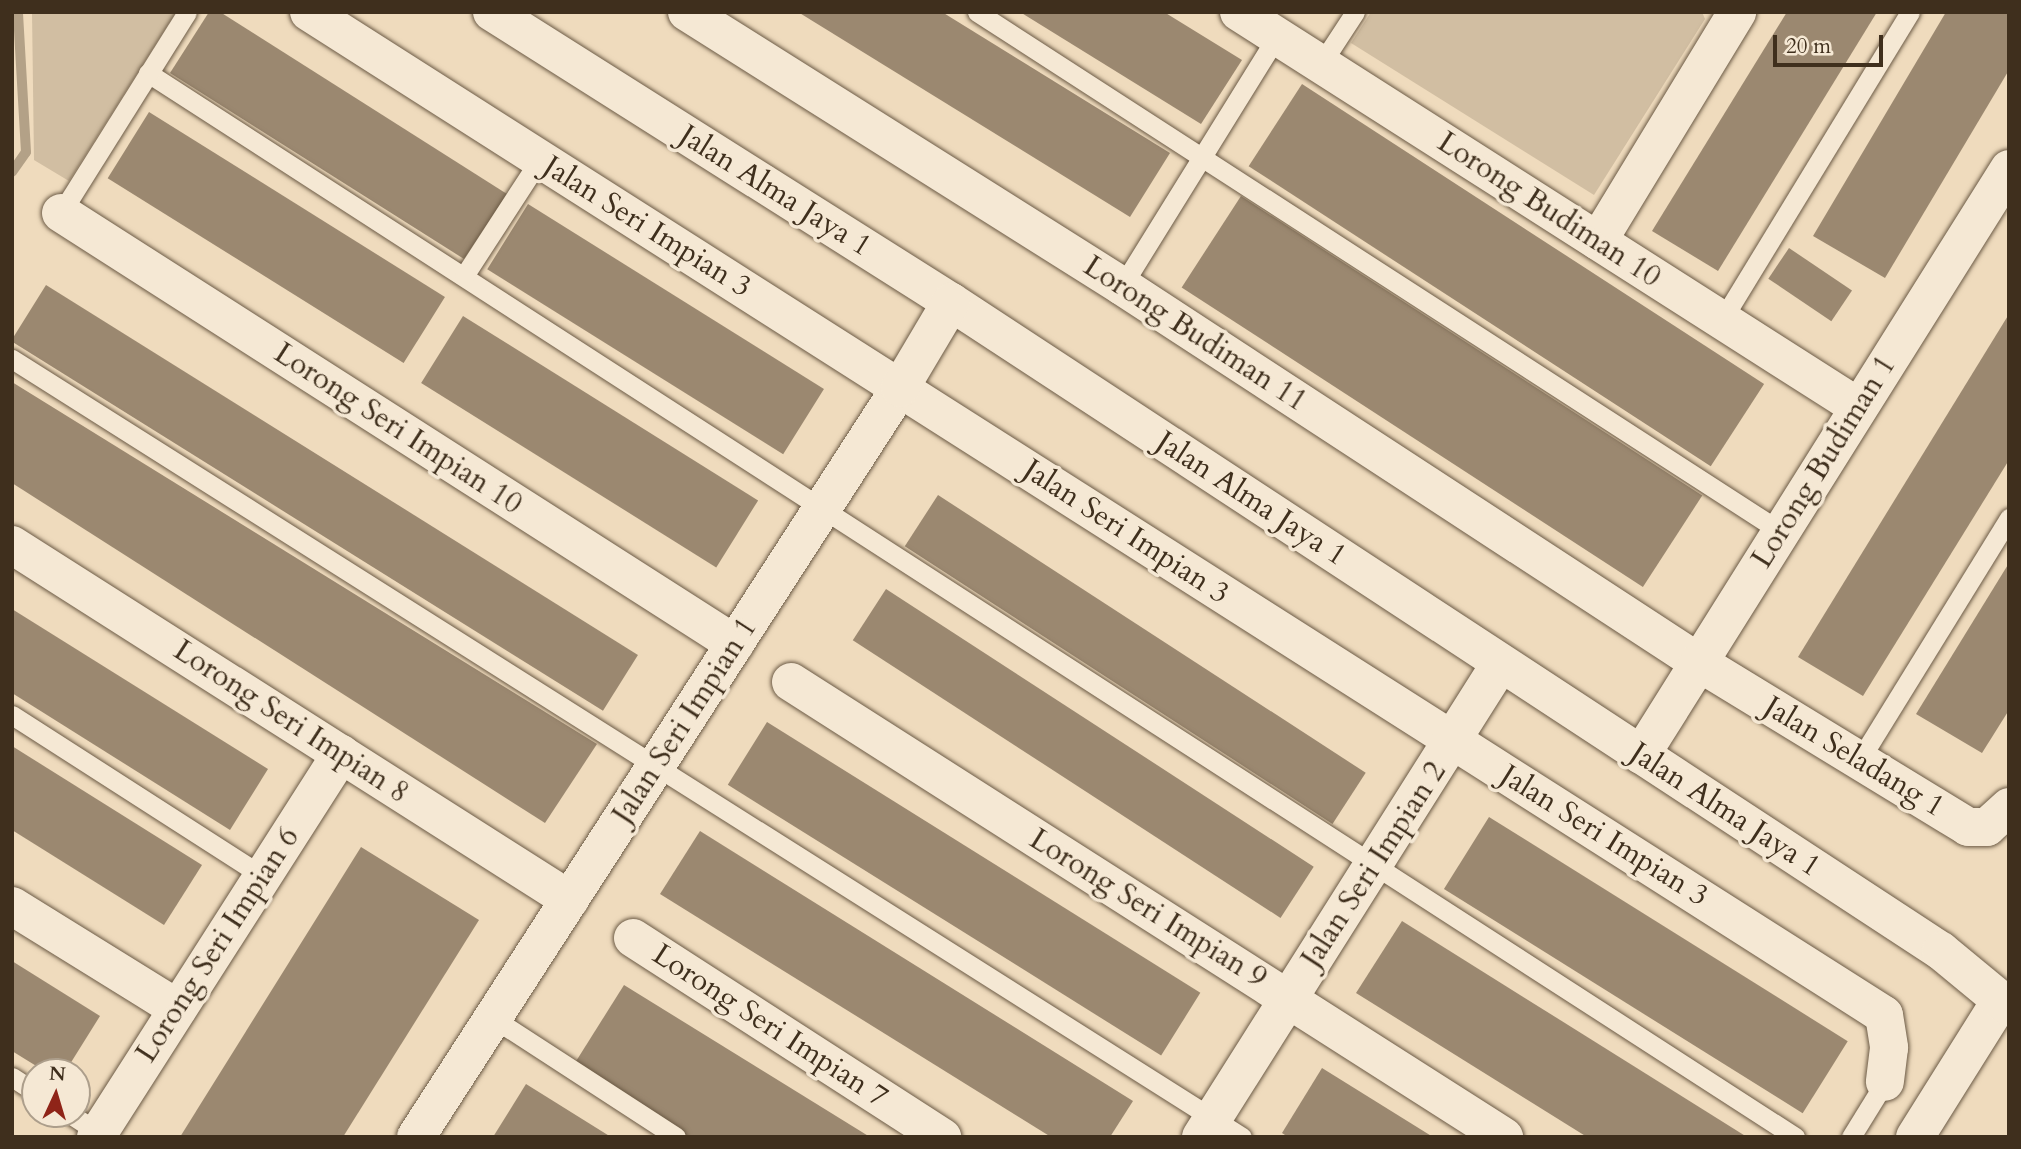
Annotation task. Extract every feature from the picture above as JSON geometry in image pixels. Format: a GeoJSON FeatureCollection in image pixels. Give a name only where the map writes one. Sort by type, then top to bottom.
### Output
{"type":"FeatureCollection","features":[{"type":"Feature","properties":{"kind":"street","name":"Jalan Seri Impian 3"},"geometry":{"type":"LineString","coordinates":[[309,12],[1884,1015],[1889,1048],[1885,1082]]}},
{"type":"Feature","properties":{"kind":"street","name":"Jalan Alma Jaya 1"},"geometry":{"type":"LineString","coordinates":[[492,12],[951,302],[1941,951],[2006,998]]}},
{"type":"Feature","properties":{"kind":"street","name":"Lorong Budiman 11"},"geometry":{"type":"LineString","coordinates":[[687,12],[1122,286],[1698,662]]}},
{"type":"Feature","properties":{"kind":"street","name":"Lorong Budiman 10"},"geometry":{"type":"LineString","coordinates":[[1239,12],[1858,407]]}},
{"type":"Feature","properties":{"kind":"street"},"geometry":{"type":"LineString","coordinates":[[1598,241],[1737,12]]}},
{"type":"Feature","properties":{"kind":"street","name":"Lorong Budiman 1"},"geometry":{"type":"LineString","coordinates":[[1641,755],[2009,169]]}},
{"type":"Feature","properties":{"kind":"street","name":"Lorong Seri Impian 10"},"geometry":{"type":"LineString","coordinates":[[61,213],[735,644]]}},
{"type":"Feature","properties":{"kind":"street","name":"Jalan Seri Impian 1"},"geometry":{"type":"LineString","coordinates":[[416,1137],[824,508],[951,302]]}},
{"type":"Feature","properties":{"kind":"street","name":"Lorong Seri Impian 8"},"geometry":{"type":"LineString","coordinates":[[12,545],[569,900]]}},
{"type":"Feature","properties":{"kind":"street","name":"Jalan Seladang 1"},"geometry":{"type":"LineString","coordinates":[[1698,662],[1968,827],[1987,827],[2009,807]]}},
{"type":"Feature","properties":{"kind":"street","name":"Jalan Seri Impian 2"},"geometry":{"type":"LineString","coordinates":[[1218,1131],[1289,999],[1500,664]]}},
{"type":"Feature","properties":{"kind":"street","name":"Lorong Seri Impian 9"},"geometry":{"type":"LineString","coordinates":[[791,682],[1504,1137]]}},
{"type":"Feature","properties":{"kind":"street","name":"Lorong Seri Impian 6"},"geometry":{"type":"LineString","coordinates":[[91,1124],[178,1009],[341,754]]}},
{"type":"Feature","properties":{"kind":"street"},"geometry":{"type":"LineString","coordinates":[[12,905],[178,1009]]}},
{"type":"Feature","properties":{"kind":"street","name":"Lorong Seri Impian 7"},"geometry":{"type":"LineString","coordinates":[[633,938],[942,1137]]}},
{"type":"Feature","properties":{"kind":"street"},"geometry":{"type":"LineString","coordinates":[[1915,1137],[2006,998]]}},
{"type":"Feature","properties":{"kind":"lane"},"geometry":{"type":"LineString","coordinates":[[61,213],[187,12]]}},
{"type":"Feature","properties":{"kind":"lane"},"geometry":{"type":"LineString","coordinates":[[977,12],[1780,531]]}},
{"type":"Feature","properties":{"kind":"lane"},"geometry":{"type":"LineString","coordinates":[[1321,64],[1355,12]]}},
{"type":"Feature","properties":{"kind":"lane"},"geometry":{"type":"LineString","coordinates":[[1722,320],[1910,12]]}},
{"type":"Feature","properties":{"kind":"lane"},"geometry":{"type":"LineString","coordinates":[[1122,286],[1277,36]]}},
{"type":"Feature","properties":{"kind":"lane"},"geometry":{"type":"LineString","coordinates":[[148,73],[1795,1137]]}},
{"type":"Feature","properties":{"kind":"lane"},"geometry":{"type":"LineString","coordinates":[[464,276],[540,159]]}},
{"type":"Feature","properties":{"kind":"lane"},"geometry":{"type":"LineString","coordinates":[[12,359],[656,766],[1218,1131]]}},
{"type":"Feature","properties":{"kind":"lane"},"geometry":{"type":"LineString","coordinates":[[1859,761],[2009,518]]}},
{"type":"Feature","properties":{"kind":"lane"},"geometry":{"type":"LineString","coordinates":[[12,715],[263,876]]}},
{"type":"Feature","properties":{"kind":"lane"},"geometry":{"type":"LineString","coordinates":[[493,1018],[677,1137]]}},
{"type":"Feature","properties":{"kind":"lane"},"geometry":{"type":"LineString","coordinates":[[1851,1137],[1885,1082]]}},
{"type":"Feature","properties":{"kind":"shaded area"},"geometry":{"type":"Polygon","coordinates":[[[32,12],[176,12],[69,181],[34,160],[32,12]]]}},
{"type":"Feature","properties":{"kind":"shaded area"},"geometry":{"type":"Polygon","coordinates":[[[1371,12],[1702,12],[1705,19],[1594,195],[1351,43],[1371,12]]]}},
{"type":"Feature","properties":{"kind":"building"},"geometry":{"type":"Polygon","coordinates":[[[209,12],[220,12],[507,194],[464,259],[170,73],[209,12]]]}},
{"type":"Feature","properties":{"kind":"building"},"geometry":{"type":"Polygon","coordinates":[[[798,12],[942,12],[1170,153],[1130,217],[798,12]]]}},
{"type":"Feature","properties":{"kind":"building"},"geometry":{"type":"Polygon","coordinates":[[[1020,12],[1164,12],[1242,60],[1201,124],[1020,12]]]}},
{"type":"Feature","properties":{"kind":"building"},"geometry":{"type":"Polygon","coordinates":[[[1787,12],[1877,12],[1718,271],[1652,231],[1787,12]]]}},
{"type":"Feature","properties":{"kind":"building"},"geometry":{"type":"Polygon","coordinates":[[[1946,12],[2009,12],[2009,70],[1885,278],[1813,236],[1946,12]]]}},
{"type":"Feature","properties":{"kind":"building"},"geometry":{"type":"Polygon","coordinates":[[[1302,84],[1764,384],[1711,466],[1249,166],[1302,84]]]}},
{"type":"Feature","properties":{"kind":"building"},"geometry":{"type":"Polygon","coordinates":[[[149,112],[445,297],[404,363],[108,178],[149,112]]]}},
{"type":"Feature","properties":{"kind":"building"},"geometry":{"type":"Polygon","coordinates":[[[1241,196],[1702,496],[1643,587],[1182,287],[1241,196]]]}},
{"type":"Feature","properties":{"kind":"building"},"geometry":{"type":"Polygon","coordinates":[[[528,204],[824,389],[783,454],[487,269],[528,204]]]}},
{"type":"Feature","properties":{"kind":"building"},"geometry":{"type":"Polygon","coordinates":[[[1789,248],[1852,290],[1831,321],[1768,279],[1789,248]]]}},
{"type":"Feature","properties":{"kind":"building"},"geometry":{"type":"Polygon","coordinates":[[[46,285],[638,655],[603,711],[12,342],[46,285]]]}},
{"type":"Feature","properties":{"kind":"building"},"geometry":{"type":"Polygon","coordinates":[[[2009,314],[2009,460],[1863,696],[1798,657],[2009,314]]]}},
{"type":"Feature","properties":{"kind":"building"},"geometry":{"type":"Polygon","coordinates":[[[463,316],[758,500],[716,567],[421,383],[463,316]]]}},
{"type":"Feature","properties":{"kind":"building"},"geometry":{"type":"Polygon","coordinates":[[[12,382],[597,744],[545,823],[12,483],[12,382]]]}},
{"type":"Feature","properties":{"kind":"building"},"geometry":{"type":"Polygon","coordinates":[[[938,495],[1366,773],[1332,824],[905,546],[938,495]]]}},
{"type":"Feature","properties":{"kind":"building"},"geometry":{"type":"Polygon","coordinates":[[[2009,563],[2009,710],[1982,753],[1916,714],[2009,563]]]}},
{"type":"Feature","properties":{"kind":"building"},"geometry":{"type":"Polygon","coordinates":[[[886,589],[1314,867],[1280,918],[853,640],[886,589]]]}},
{"type":"Feature","properties":{"kind":"building"},"geometry":{"type":"Polygon","coordinates":[[[12,609],[268,769],[230,830],[12,693],[12,609]]]}},
{"type":"Feature","properties":{"kind":"building"},"geometry":{"type":"Polygon","coordinates":[[[767,722],[1200,993],[1161,1056],[728,785],[767,722]]]}},
{"type":"Feature","properties":{"kind":"building"},"geometry":{"type":"Polygon","coordinates":[[[12,746],[202,865],[164,925],[12,830],[12,746]]]}},
{"type":"Feature","properties":{"kind":"building"},"geometry":{"type":"Polygon","coordinates":[[[1489,817],[1848,1041],[1803,1113],[1444,889],[1489,817]]]}},
{"type":"Feature","properties":{"kind":"building"},"geometry":{"type":"Polygon","coordinates":[[[700,831],[1133,1101],[1110,1137],[1051,1137],[660,894],[700,831]]]}},
{"type":"Feature","properties":{"kind":"building"},"geometry":{"type":"Polygon","coordinates":[[[361,847],[479,920],[343,1137],[180,1137],[361,847]]]}},
{"type":"Feature","properties":{"kind":"building"},"geometry":{"type":"Polygon","coordinates":[[[1402,921],[1747,1137],[1587,1137],[1356,993],[1402,921]]]}},
{"type":"Feature","properties":{"kind":"building"},"geometry":{"type":"Polygon","coordinates":[[[12,961],[100,1016],[74,1058],[23,1058],[12,1051],[12,961]]]}},
{"type":"Feature","properties":{"kind":"building"},"geometry":{"type":"Polygon","coordinates":[[[624,985],[870,1137],[688,1137],[573,1066],[624,985]]]}},
{"type":"Feature","properties":{"kind":"building"},"geometry":{"type":"Polygon","coordinates":[[[1322,1068],[1433,1137],[1288,1137],[1282,1133],[1322,1068]]]}},
{"type":"Feature","properties":{"kind":"building"},"geometry":{"type":"Polygon","coordinates":[[[526,1084],[611,1137],[493,1137],[526,1084]]]}},
{"type":"Feature","properties":{"kind":"waterway"},"geometry":{"type":"LineString","coordinates":[[12,172],[26,152],[18,12]]}}]}
